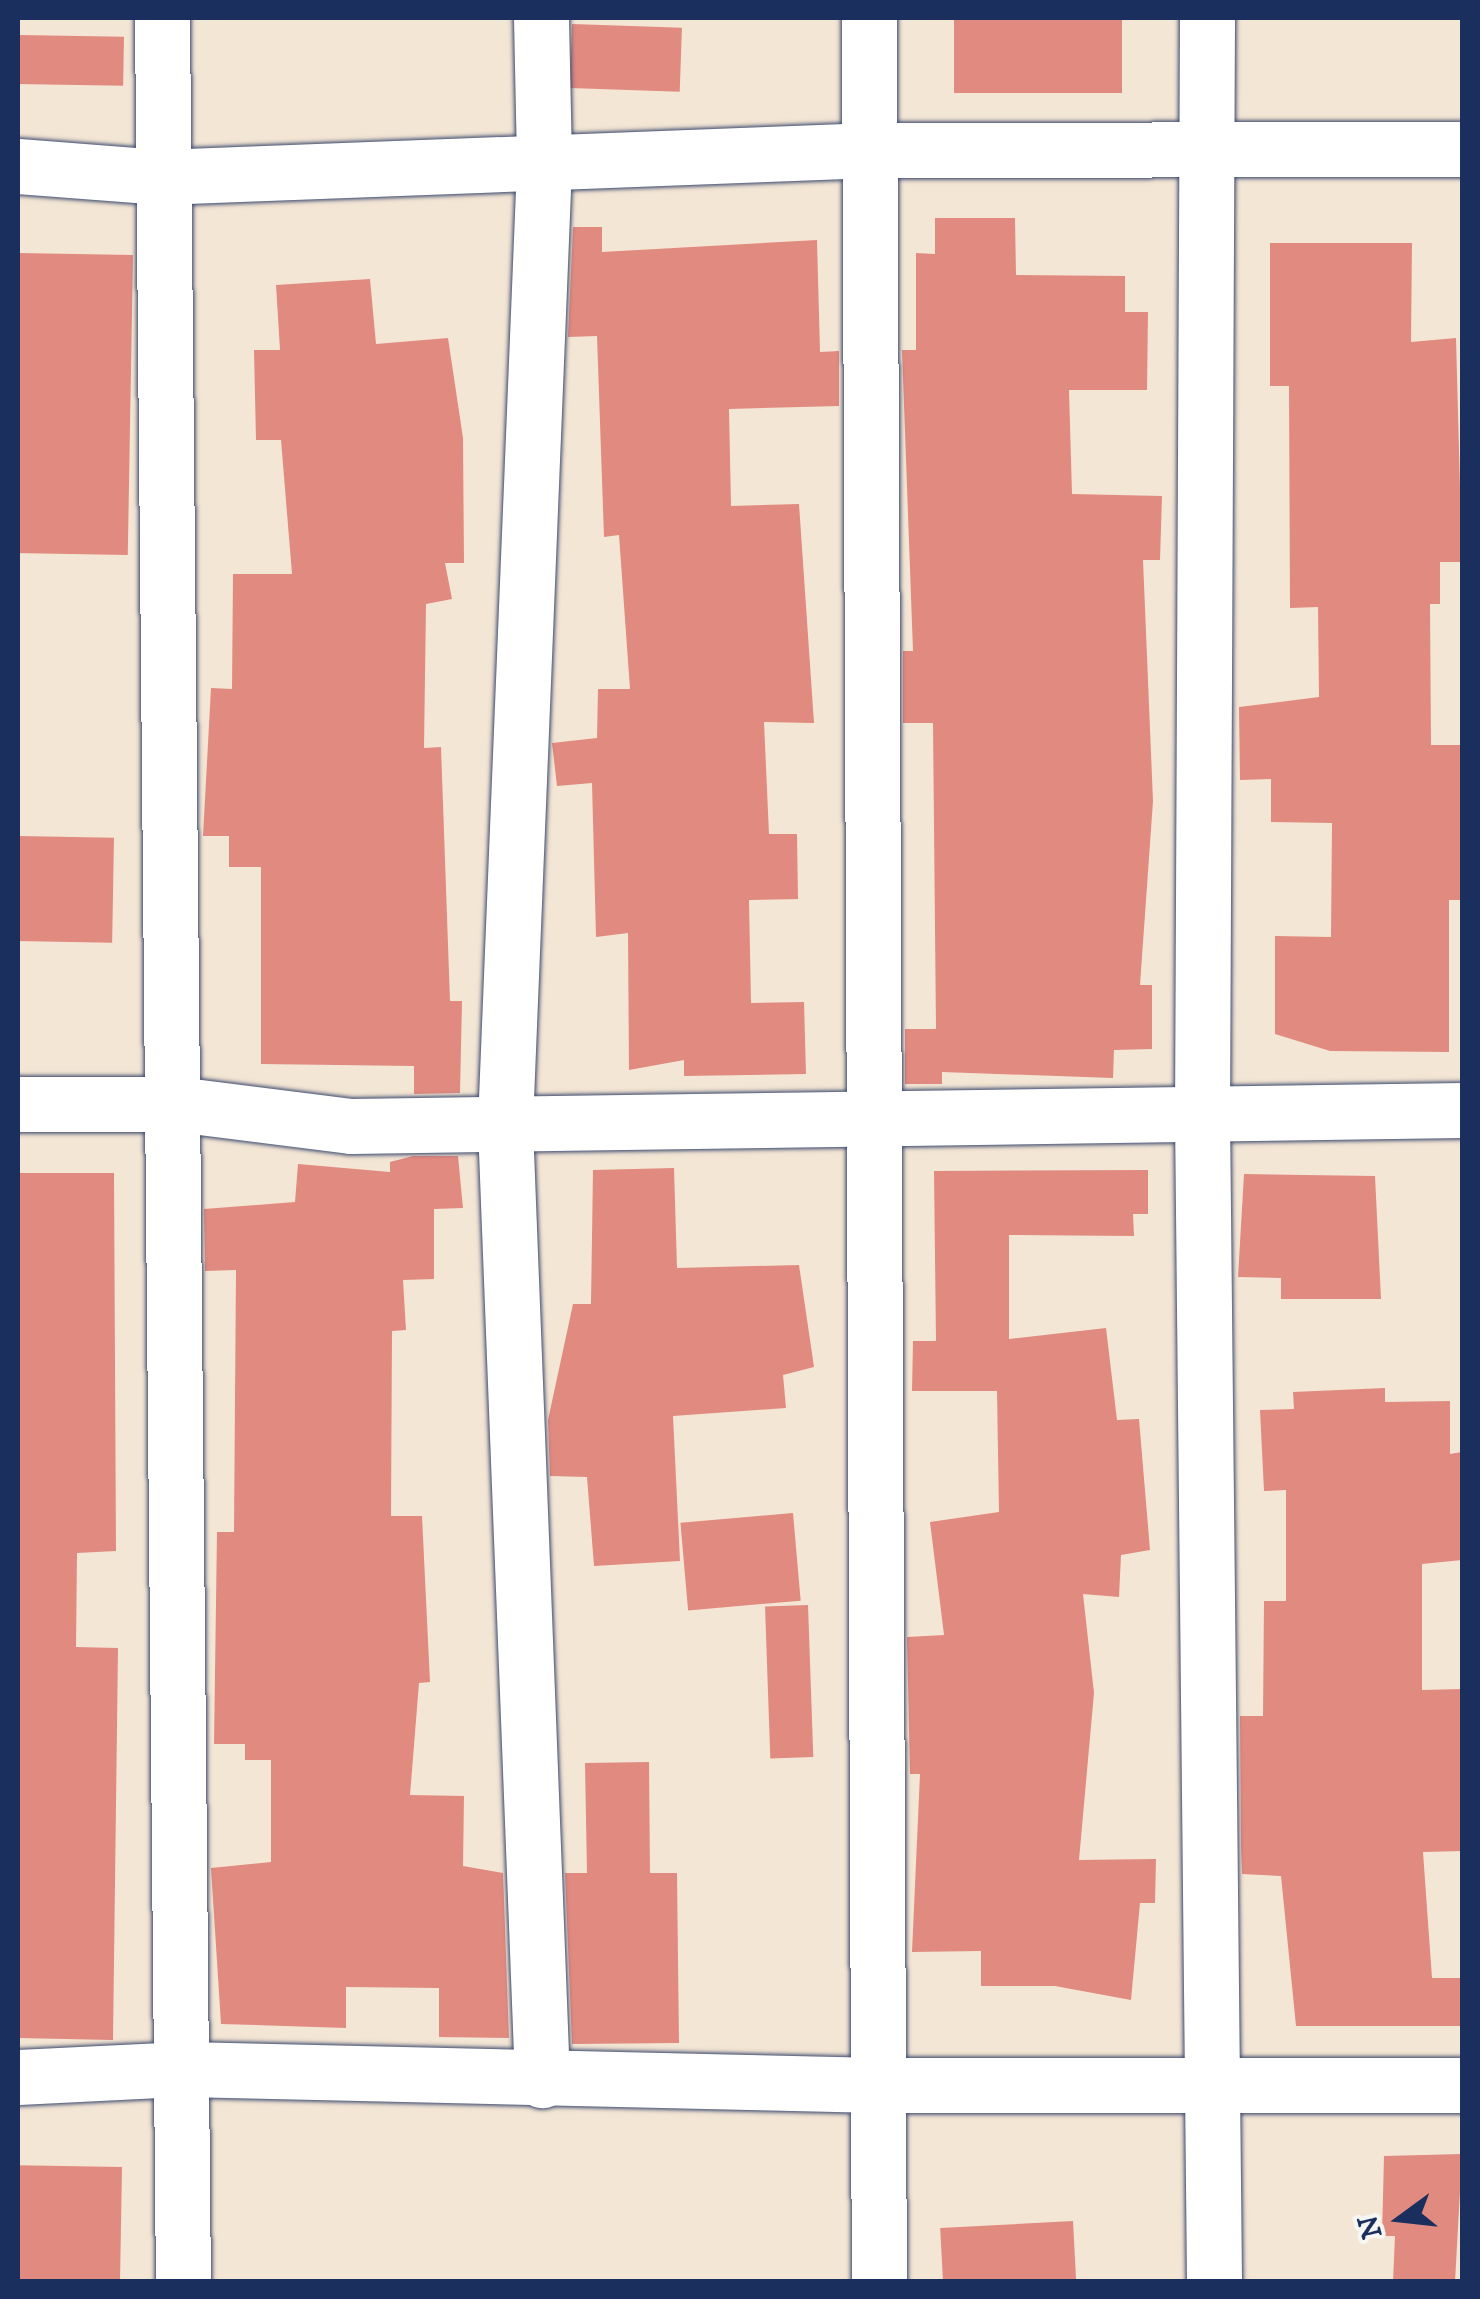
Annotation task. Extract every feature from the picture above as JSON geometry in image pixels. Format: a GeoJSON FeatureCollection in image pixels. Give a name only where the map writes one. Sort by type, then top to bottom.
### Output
{"type":"FeatureCollection","features":[{"type":"Feature","properties":{"kind":"street"},"geometry":{"type":"LineString","coordinates":[[162,18],[160,177],[176,1104],[183,2282]]}},
{"type":"Feature","properties":{"kind":"street"},"geometry":{"type":"LineString","coordinates":[[541,18],[544,165],[505,1126],[542,2080]]}},
{"type":"Feature","properties":{"kind":"street"},"geometry":{"type":"LineString","coordinates":[[870,18],[879,1112],[880,2282]]}},
{"type":"Feature","properties":{"kind":"street"},"geometry":{"type":"LineString","coordinates":[[1207,18],[1202,1114],[1214,2282]]}},
{"type":"Feature","properties":{"kind":"street"},"geometry":{"type":"LineString","coordinates":[[18,166],[160,177],[872,150],[1207,145],[1462,149]]}},
{"type":"Feature","properties":{"kind":"street"},"geometry":{"type":"LineString","coordinates":[[18,1104],[176,1104],[351,1126],[505,1126],[879,1112],[1202,1114],[1462,1110]]}},
{"type":"Feature","properties":{"kind":"street"},"geometry":{"type":"LineString","coordinates":[[18,2077],[184,2069],[879,2085],[1212,2079],[1462,2085]]}},
{"type":"Feature","properties":{"kind":"building"},"geometry":{"type":"Polygon","coordinates":[[[954,18],[1122,18],[1122,93],[954,93],[954,18]]]}},
{"type":"Feature","properties":{"kind":"building"},"geometry":{"type":"Polygon","coordinates":[[[572,24],[682,28],[680,92],[570,88],[572,24]]]}},
{"type":"Feature","properties":{"kind":"building"},"geometry":{"type":"Polygon","coordinates":[[[18,35],[124,37],[123,86],[18,84],[18,35]]]}},
{"type":"Feature","properties":{"kind":"building"},"geometry":{"type":"Polygon","coordinates":[[[935,218],[1015,218],[1016,275],[1125,276],[1125,312],[1148,312],[1147,390],[1069,390],[1072,494],[1162,496],[1160,560],[1143,560],[1153,801],[1140,985],[1152,985],[1152,1049],[1114,1050],[1113,1078],[942,1072],[942,1084],[905,1084],[905,1029],[936,1029],[933,723],[903,723],[903,651],[913,651],[902,350],[916,350],[916,253],[935,254],[935,218]]]}},
{"type":"Feature","properties":{"kind":"building"},"geometry":{"type":"Polygon","coordinates":[[[573,227],[602,227],[602,252],[817,240],[820,352],[839,351],[839,406],[729,409],[731,506],[799,504],[814,723],[764,722],[769,834],[797,834],[798,899],[749,900],[751,1003],[804,1002],[806,1074],[684,1076],[684,1060],[629,1070],[628,933],[596,937],[592,783],[557,786],[552,743],[597,738],[598,689],[630,689],[619,535],[604,537],[597,336],[568,337],[573,227]]]}},
{"type":"Feature","properties":{"kind":"building"},"geometry":{"type":"Polygon","coordinates":[[[1270,243],[1412,243],[1411,342],[1456,338],[1462,562],[1440,562],[1440,604],[1430,604],[1431,745],[1462,745],[1462,900],[1449,900],[1449,1052],[1330,1051],[1275,1034],[1275,936],[1331,937],[1332,823],[1271,822],[1271,779],[1240,780],[1239,707],[1319,697],[1318,607],[1290,608],[1289,386],[1270,386],[1270,243]]]}},
{"type":"Feature","properties":{"kind":"building"},"geometry":{"type":"Polygon","coordinates":[[[18,253],[133,255],[128,555],[18,553],[18,253]]]}},
{"type":"Feature","properties":{"kind":"building"},"geometry":{"type":"Polygon","coordinates":[[[370,279],[376,344],[448,338],[463,438],[464,563],[445,563],[452,599],[426,604],[424,748],[441,747],[450,1001],[462,1001],[460,1093],[414,1094],[414,1066],[261,1064],[261,867],[229,867],[229,836],[203,836],[211,688],[232,689],[233,574],[292,574],[281,440],[256,440],[254,350],[280,350],[276,285],[370,279]]]}},
{"type":"Feature","properties":{"kind":"building"},"geometry":{"type":"Polygon","coordinates":[[[18,836],[114,838],[112,943],[18,941],[18,836]]]}},
{"type":"Feature","properties":{"kind":"building"},"geometry":{"type":"Polygon","coordinates":[[[413,1156],[458,1156],[463,1208],[434,1209],[434,1279],[403,1280],[406,1330],[392,1331],[391,1516],[422,1516],[430,1682],[419,1683],[410,1795],[464,1796],[463,1866],[503,1873],[509,2038],[439,2037],[439,1988],[346,1987],[346,2028],[221,2024],[211,1868],[271,1862],[271,1760],[245,1760],[245,1744],[214,1744],[217,1532],[234,1532],[236,1270],[205,1271],[204,1209],[295,1202],[298,1164],[390,1172],[390,1162],[413,1156]]]}},
{"type":"Feature","properties":{"kind":"building"},"geometry":{"type":"Polygon","coordinates":[[[674,1168],[677,1268],[799,1265],[814,1367],[783,1375],[786,1408],[673,1416],[680,1561],[594,1566],[587,1477],[550,1476],[548,1420],[573,1304],[591,1304],[593,1170],[674,1168]]]}},
{"type":"Feature","properties":{"kind":"building"},"geometry":{"type":"Polygon","coordinates":[[[1148,1170],[1148,1214],[1133,1214],[1134,1236],[1009,1235],[1009,1339],[1106,1328],[1117,1420],[1139,1419],[1150,1550],[1121,1555],[1119,1597],[1083,1594],[1094,1693],[1079,1860],[1156,1859],[1155,1903],[1140,1903],[1131,2000],[1055,1986],[981,1986],[981,1951],[912,1952],[920,1774],[910,1774],[907,1637],[944,1635],[930,1522],[999,1512],[997,1391],[912,1391],[913,1341],[936,1341],[934,1171],[1148,1170]]]}},
{"type":"Feature","properties":{"kind":"building"},"geometry":{"type":"Polygon","coordinates":[[[18,1173],[114,1173],[116,1551],[77,1553],[76,1647],[118,1648],[113,2040],[18,2038],[18,1173]]]}},
{"type":"Feature","properties":{"kind":"building"},"geometry":{"type":"Polygon","coordinates":[[[1244,1174],[1375,1176],[1381,1299],[1281,1299],[1281,1278],[1238,1277],[1244,1174]]]}},
{"type":"Feature","properties":{"kind":"building"},"geometry":{"type":"Polygon","coordinates":[[[1385,1388],[1385,1402],[1450,1401],[1450,1454],[1462,1452],[1462,1560],[1422,1564],[1422,1690],[1462,1689],[1462,1851],[1423,1852],[1432,1978],[1462,1978],[1462,2026],[1296,2026],[1281,1876],[1242,1874],[1240,1716],[1263,1716],[1264,1601],[1286,1601],[1286,1490],[1264,1491],[1260,1410],[1294,1409],[1293,1392],[1385,1388]]]}},
{"type":"Feature","properties":{"kind":"building"},"geometry":{"type":"Polygon","coordinates":[[[793,1513],[801,1601],[688,1611],[680,1523],[793,1513]]]}},
{"type":"Feature","properties":{"kind":"building"},"geometry":{"type":"Polygon","coordinates":[[[808,1605],[813,1757],[770,1758],[765,1607],[808,1605]]]}},
{"type":"Feature","properties":{"kind":"building"},"geometry":{"type":"Polygon","coordinates":[[[649,1762],[650,1873],[677,1873],[679,2043],[572,2044],[565,1873],[587,1873],[585,1763],[649,1762]]]}},
{"type":"Feature","properties":{"kind":"building"},"geometry":{"type":"Polygon","coordinates":[[[1462,2154],[1455,2282],[1393,2282],[1395,2236],[1382,2236],[1384,2156],[1462,2154]]]}},
{"type":"Feature","properties":{"kind":"building"},"geometry":{"type":"Polygon","coordinates":[[[18,2165],[122,2167],[120,2282],[18,2280],[18,2165]]]}},
{"type":"Feature","properties":{"kind":"building"},"geometry":{"type":"Polygon","coordinates":[[[1073,2221],[1076,2282],[943,2282],[940,2228],[1073,2221]]]}}]}
